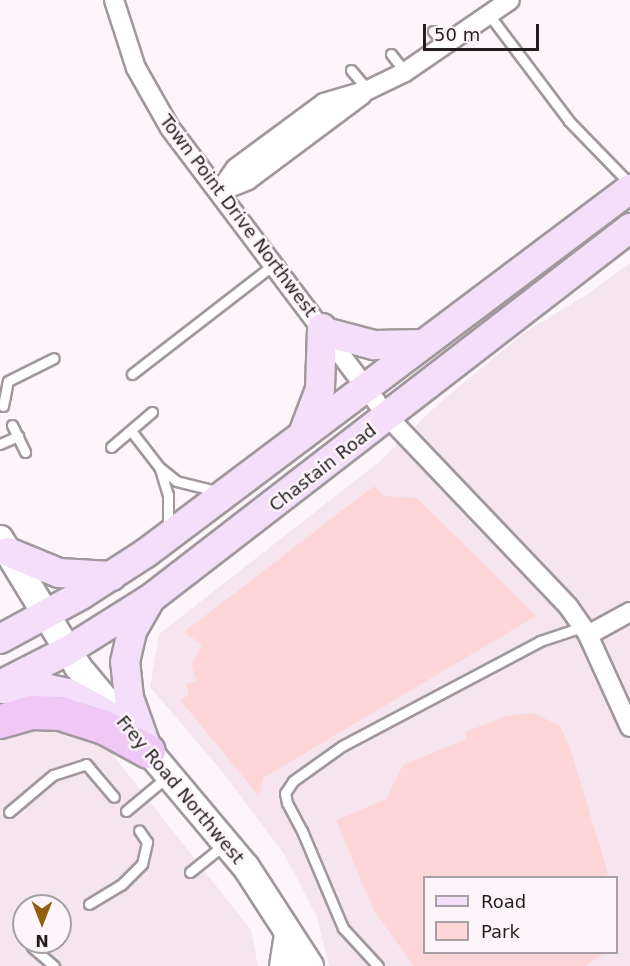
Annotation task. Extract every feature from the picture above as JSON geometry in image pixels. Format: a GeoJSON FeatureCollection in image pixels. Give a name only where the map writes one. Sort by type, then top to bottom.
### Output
{"type":"FeatureCollection","features":[{"type":"Feature","properties":{"kind":"highway"},"geometry":{"type":"LineString","coordinates":[[0,721],[32,712],[60,713],[104,727],[158,763]]}},
{"type":"Feature","properties":{"kind":"main road","name":"Chastain Road"},"geometry":{"type":"LineString","coordinates":[[0,639],[46,616],[112,576],[167,538],[630,187]]}},
{"type":"Feature","properties":{"kind":"main road","name":"Chastain Road"},"geometry":{"type":"LineString","coordinates":[[0,685],[67,651],[150,599],[630,228]]}},
{"type":"Feature","properties":{"kind":"main road"},"geometry":{"type":"LineString","coordinates":[[301,436],[320,389],[323,330],[374,345],[423,344]]}},
{"type":"Feature","properties":{"kind":"main road"},"geometry":{"type":"LineString","coordinates":[[4,546],[59,573],[112,576]]}},
{"type":"Feature","properties":{"kind":"main road","name":"Frey Road Northwest"},"geometry":{"type":"LineString","coordinates":[[4,546],[67,651],[123,723],[266,894],[310,966]]}},
{"type":"Feature","properties":{"kind":"main road"},"geometry":{"type":"LineString","coordinates":[[150,599],[132,631],[124,662],[129,698],[158,763]]}},
{"type":"Feature","properties":{"kind":"main road"},"geometry":{"type":"LineString","coordinates":[[0,690],[49,689],[68,693],[123,723]]}},
{"type":"Feature","properties":{"kind":"main road"},"geometry":{"type":"LineString","coordinates":[[283,966],[288,933]]}},
{"type":"Feature","properties":{"kind":"street","name":"Town Point Drive Northwest"},"geometry":{"type":"LineString","coordinates":[[114,0],[126,44],[151,98],[388,417],[546,579],[585,631],[630,727]]}},
{"type":"Feature","properties":{"kind":"street"},"geometry":{"type":"LineString","coordinates":[[219,192],[248,180],[368,90],[405,72],[446,47],[510,0]]}},
{"type":"Feature","properties":{"kind":"street"},"geometry":{"type":"LineString","coordinates":[[585,631],[630,612]]}},
{"type":"Feature","properties":{"kind":"lane"},"geometry":{"type":"LineString","coordinates":[[490,16],[569,121],[630,187]]}},
{"type":"Feature","properties":{"kind":"lane"},"geometry":{"type":"LineString","coordinates":[[433,31],[446,47]]}},
{"type":"Feature","properties":{"kind":"lane"},"geometry":{"type":"LineString","coordinates":[[391,54],[405,72]]}},
{"type":"Feature","properties":{"kind":"lane"},"geometry":{"type":"LineString","coordinates":[[351,70],[368,90]]}},
{"type":"Feature","properties":{"kind":"lane"},"geometry":{"type":"LineString","coordinates":[[132,374],[273,265]]}},
{"type":"Feature","properties":{"kind":"lane"},"geometry":{"type":"LineString","coordinates":[[3,406],[8,381],[54,357]]}},
{"type":"Feature","properties":{"kind":"lane"},"geometry":{"type":"LineString","coordinates":[[111,447],[132,432],[152,412]]}},
{"type":"Feature","properties":{"kind":"lane"},"geometry":{"type":"LineString","coordinates":[[12,425],[26,453]]}},
{"type":"Feature","properties":{"kind":"lane"},"geometry":{"type":"LineString","coordinates":[[132,432],[159,467],[168,495],[167,538]]}},
{"type":"Feature","properties":{"kind":"lane"},"geometry":{"type":"LineString","coordinates":[[0,444],[18,436]]}},
{"type":"Feature","properties":{"kind":"lane"},"geometry":{"type":"LineString","coordinates":[[159,467],[191,487],[231,490]]}},
{"type":"Feature","properties":{"kind":"lane"},"geometry":{"type":"LineString","coordinates":[[378,966],[343,928],[302,831],[287,803],[285,793],[293,781],[342,746],[540,641],[585,631]]}},
{"type":"Feature","properties":{"kind":"lane"},"geometry":{"type":"LineString","coordinates":[[126,811],[158,763]]}},
{"type":"Feature","properties":{"kind":"lane"},"geometry":{"type":"LineString","coordinates":[[9,812],[53,775],[86,765],[114,797]]}},
{"type":"Feature","properties":{"kind":"lane"},"geometry":{"type":"LineString","coordinates":[[89,904],[121,885],[142,864],[147,842],[140,830]]}},
{"type":"Feature","properties":{"kind":"lane"},"geometry":{"type":"LineString","coordinates":[[190,872],[226,844]]}},
{"type":"Feature","properties":{"kind":"lane"},"geometry":{"type":"LineString","coordinates":[[40,954],[54,966]]}},
{"type":"Feature","properties":{"kind":"shaded area"},"geometry":{"type":"Polygon","coordinates":[[[630,263],[630,966],[329,966],[317,917],[284,854],[221,770],[150,687],[159,634],[379,462],[438,404],[525,332],[588,294],[630,263]]]}},
{"type":"Feature","properties":{"kind":"shaded area"},"geometry":{"type":"Polygon","coordinates":[[[37,723],[73,724],[109,750],[251,930],[258,966],[0,966],[0,736],[37,723]]]}},
{"type":"Feature","properties":{"kind":"green space"},"geometry":{"type":"Polygon","coordinates":[[[374,486],[383,496],[417,498],[536,616],[263,778],[259,796],[180,700],[189,695],[186,684],[197,681],[191,665],[202,645],[184,632],[374,486]]]}},
{"type":"Feature","properties":{"kind":"green space"},"geometry":{"type":"Polygon","coordinates":[[[534,713],[560,726],[570,748],[608,873],[606,876],[423,876],[423,954],[603,954],[585,966],[414,966],[374,911],[336,820],[386,799],[403,765],[467,739],[465,732],[507,716],[534,713]]]}}]}
